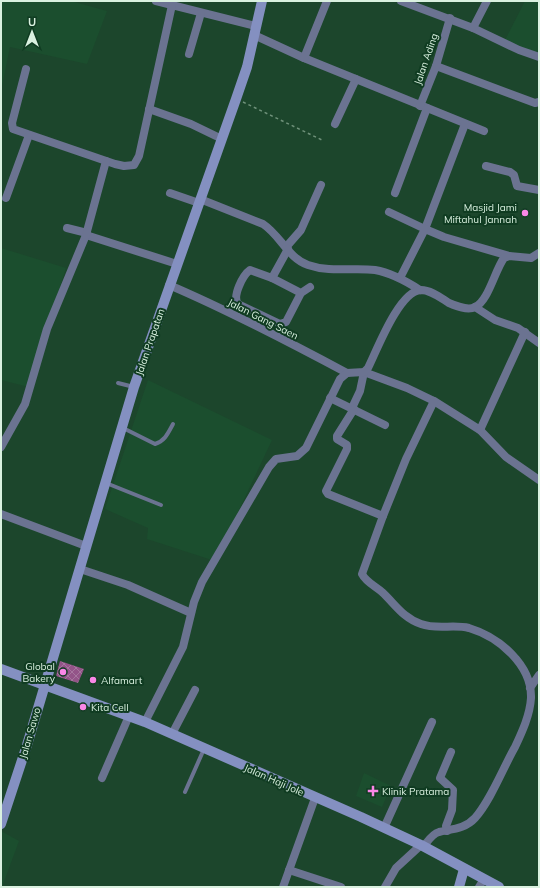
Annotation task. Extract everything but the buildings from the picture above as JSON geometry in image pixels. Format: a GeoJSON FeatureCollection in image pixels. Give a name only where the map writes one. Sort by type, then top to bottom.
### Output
{"type":"FeatureCollection","features":[{"type":"Feature","properties":{"kind":"main road","name":"Jalan Prapatan"},"geometry":{"type":"LineString","coordinates":[[44,685],[134,387],[176,264],[200,201],[247,66],[262,1]]}},
{"type":"Feature","properties":{"kind":"main road"},"geometry":{"type":"LineString","coordinates":[[1,670],[44,685]]}},
{"type":"Feature","properties":{"kind":"main road","name":"Jalan Haji Jole"},"geometry":{"type":"LineString","coordinates":[[44,685],[130,716],[204,748],[423,846],[464,869],[482,883],[499,887]]}},
{"type":"Feature","properties":{"kind":"main road","name":"Jalan Sawo"},"geometry":{"type":"LineString","coordinates":[[1,824],[27,745],[44,685]]}},
{"type":"Feature","properties":{"kind":"main road"},"geometry":{"type":"LineString","coordinates":[[458,887],[464,869]]}},
{"type":"Feature","properties":{"kind":"street"},"geometry":{"type":"LineString","coordinates":[[156,1],[168,3],[255,30],[304,58],[484,131]]}},
{"type":"Feature","properties":{"kind":"street"},"geometry":{"type":"LineString","coordinates":[[304,58],[327,1]]}},
{"type":"Feature","properties":{"kind":"street"},"geometry":{"type":"LineString","coordinates":[[401,1],[450,18],[519,50],[539,57]]}},
{"type":"Feature","properties":{"kind":"street"},"geometry":{"type":"LineString","coordinates":[[473,28],[487,1]]}},
{"type":"Feature","properties":{"kind":"street"},"geometry":{"type":"LineString","coordinates":[[26,69],[11,126],[14,130],[124,166],[136,163],[139,156],[149,109],[168,3]]}},
{"type":"Feature","properties":{"kind":"street"},"geometry":{"type":"LineString","coordinates":[[189,54],[201,13]]}},
{"type":"Feature","properties":{"kind":"street","name":"Jalan Ading"},"geometry":{"type":"LineString","coordinates":[[395,192],[450,18]]}},
{"type":"Feature","properties":{"kind":"street"},"geometry":{"type":"LineString","coordinates":[[436,66],[535,103],[539,102]]}},
{"type":"Feature","properties":{"kind":"street"},"geometry":{"type":"LineString","coordinates":[[335,124],[356,79]]}},
{"type":"Feature","properties":{"kind":"street"},"geometry":{"type":"LineString","coordinates":[[149,109],[191,124],[222,139]]}},
{"type":"Feature","properties":{"kind":"street"},"geometry":{"type":"LineString","coordinates":[[400,278],[425,229],[465,124]]}},
{"type":"Feature","properties":{"kind":"street"},"geometry":{"type":"LineString","coordinates":[[6,198],[29,135]]}},
{"type":"Feature","properties":{"kind":"street"},"geometry":{"type":"LineString","coordinates":[[1,447],[24,404],[49,322],[86,234],[106,161]]}},
{"type":"Feature","properties":{"kind":"street"},"geometry":{"type":"LineString","coordinates":[[486,166],[510,172],[514,175],[517,186],[539,190]]}},
{"type":"Feature","properties":{"kind":"street"},"geometry":{"type":"LineString","coordinates":[[272,278],[287,248],[300,230],[321,185]]}},
{"type":"Feature","properties":{"kind":"street"},"geometry":{"type":"LineString","coordinates":[[170,193],[200,201],[263,224],[272,230],[292,256],[321,269],[374,270],[400,278],[420,290],[427,291],[453,305],[467,308],[475,307],[482,302],[500,263],[504,258],[509,256]]}},
{"type":"Feature","properties":{"kind":"street"},"geometry":{"type":"LineString","coordinates":[[389,212],[444,237],[509,256],[531,258],[539,263]]}},
{"type":"Feature","properties":{"kind":"street"},"geometry":{"type":"LineString","coordinates":[[67,228],[176,264]]}},
{"type":"Feature","properties":{"kind":"street"},"geometry":{"type":"LineString","coordinates":[[531,258],[539,253]]}},
{"type":"Feature","properties":{"kind":"street"},"geometry":{"type":"LineString","coordinates":[[301,293],[272,278],[250,270],[246,273],[236,296],[236,301],[238,304],[280,324],[283,324],[286,322],[301,293],[310,287]]}},
{"type":"Feature","properties":{"kind":"street","name":"Jalan Gang Saen"},"geometry":{"type":"LineString","coordinates":[[169,286],[204,300],[347,373]]}},
{"type":"Feature","properties":{"kind":"street"},"geometry":{"type":"LineString","coordinates":[[383,516],[328,494],[326,491],[347,448],[347,446],[338,439],[338,436],[353,409],[360,391],[364,372],[368,368],[401,304],[407,297],[420,290]]}},
{"type":"Feature","properties":{"kind":"street"},"geometry":{"type":"LineString","coordinates":[[475,307],[495,320],[511,325],[525,332],[539,344]]}},
{"type":"Feature","properties":{"kind":"street"},"geometry":{"type":"LineString","coordinates":[[480,430],[525,332]]}},
{"type":"Feature","properties":{"kind":"street"},"geometry":{"type":"LineString","coordinates":[[145,722],[183,647],[191,612],[202,582],[269,467],[276,459],[297,456],[306,448],[340,378],[347,373],[364,372],[407,388],[434,401],[480,430],[506,457],[539,480]]}},
{"type":"Feature","properties":{"kind":"street"},"geometry":{"type":"LineString","coordinates":[[330,398],[385,425]]}},
{"type":"Feature","properties":{"kind":"street"},"geometry":{"type":"LineString","coordinates":[[385,887],[396,868],[423,846],[431,837],[438,832],[447,831],[468,823],[475,818],[485,803],[525,726],[531,699],[530,684],[521,667],[506,648],[470,629],[460,626],[431,627],[413,622],[397,609],[383,593],[364,578],[362,574],[363,568],[406,459],[434,401]]}},
{"type":"Feature","properties":{"kind":"street"},"geometry":{"type":"LineString","coordinates":[[1,514],[86,546]]}},
{"type":"Feature","properties":{"kind":"street"},"geometry":{"type":"LineString","coordinates":[[80,569],[128,585],[191,612]]}},
{"type":"Feature","properties":{"kind":"street"},"geometry":{"type":"LineString","coordinates":[[530,688],[539,675]]}},
{"type":"Feature","properties":{"kind":"street"},"geometry":{"type":"LineString","coordinates":[[172,734],[194,690]]}},
{"type":"Feature","properties":{"kind":"street"},"geometry":{"type":"LineString","coordinates":[[102,778],[130,716]]}},
{"type":"Feature","properties":{"kind":"street"},"geometry":{"type":"LineString","coordinates":[[384,828],[432,722]]}},
{"type":"Feature","properties":{"kind":"street"},"geometry":{"type":"LineString","coordinates":[[447,831],[446,826],[452,806],[453,790],[440,778],[451,752]]}},
{"type":"Feature","properties":{"kind":"street"},"geometry":{"type":"LineString","coordinates":[[283,887],[315,798]]}},
{"type":"Feature","properties":{"kind":"street"},"geometry":{"type":"LineString","coordinates":[[289,870],[341,887]]}},
{"type":"Feature","properties":{"kind":"lane"},"geometry":{"type":"LineString","coordinates":[[118,382],[134,387]]}},
{"type":"Feature","properties":{"kind":"lane"},"geometry":{"type":"LineString","coordinates":[[122,427],[155,444],[165,438],[173,424]]}},
{"type":"Feature","properties":{"kind":"lane"},"geometry":{"type":"LineString","coordinates":[[105,483],[161,505]]}},
{"type":"Feature","properties":{"kind":"lane"},"geometry":{"type":"LineString","coordinates":[[185,792],[204,748]]}},
{"type":"Feature","properties":{"kind":"path"},"geometry":{"type":"LineString","coordinates":[[236,99],[294,125],[324,141]]}},
{"type":"Feature","properties":{"kind":"shaded area"},"geometry":{"type":"Polygon","coordinates":[[[1,1],[71,1],[107,11],[87,64],[10,47],[1,91],[1,1]]]}},
{"type":"Feature","properties":{"kind":"shaded area"},"geometry":{"type":"Polygon","coordinates":[[[525,1],[539,1],[539,56],[504,42],[525,1]]]}},
{"type":"Feature","properties":{"kind":"shaded area"},"geometry":{"type":"Polygon","coordinates":[[[1,248],[66,268],[29,387],[1,380],[1,248]]]}},
{"type":"Feature","properties":{"kind":"shaded area"},"geometry":{"type":"Polygon","coordinates":[[[148,380],[272,440],[215,561],[147,539],[148,528],[105,509],[148,380]]]}},
{"type":"Feature","properties":{"kind":"shaded area","name":"Klinik Pratama"},"geometry":{"type":"Polygon","coordinates":[[[364,773],[391,786],[382,807],[356,796],[364,773]]]}},
{"type":"Feature","properties":{"kind":"shaded area"},"geometry":{"type":"Polygon","coordinates":[[[1,831],[19,841],[2,887],[1,887],[1,831]]]}},
{"type":"Feature","properties":{"kind":"place","name":"Masjid Jami Miftahul Jannah"},"geometry":{"type":"Point","coordinates":[525,213]}},
{"type":"Feature","properties":{"kind":"place","name":"Global Bakery"},"geometry":{"type":"Point","coordinates":[63,672]}},
{"type":"Feature","properties":{"kind":"place","name":"Alfamart"},"geometry":{"type":"Point","coordinates":[93,680]}},
{"type":"Feature","properties":{"kind":"place","name":"Kita Cell"},"geometry":{"type":"Point","coordinates":[83,707]}},
{"type":"Feature","properties":{"kind":"place","name":"Klinik Pratama"},"geometry":{"type":"Point","coordinates":[373,791]}}]}
